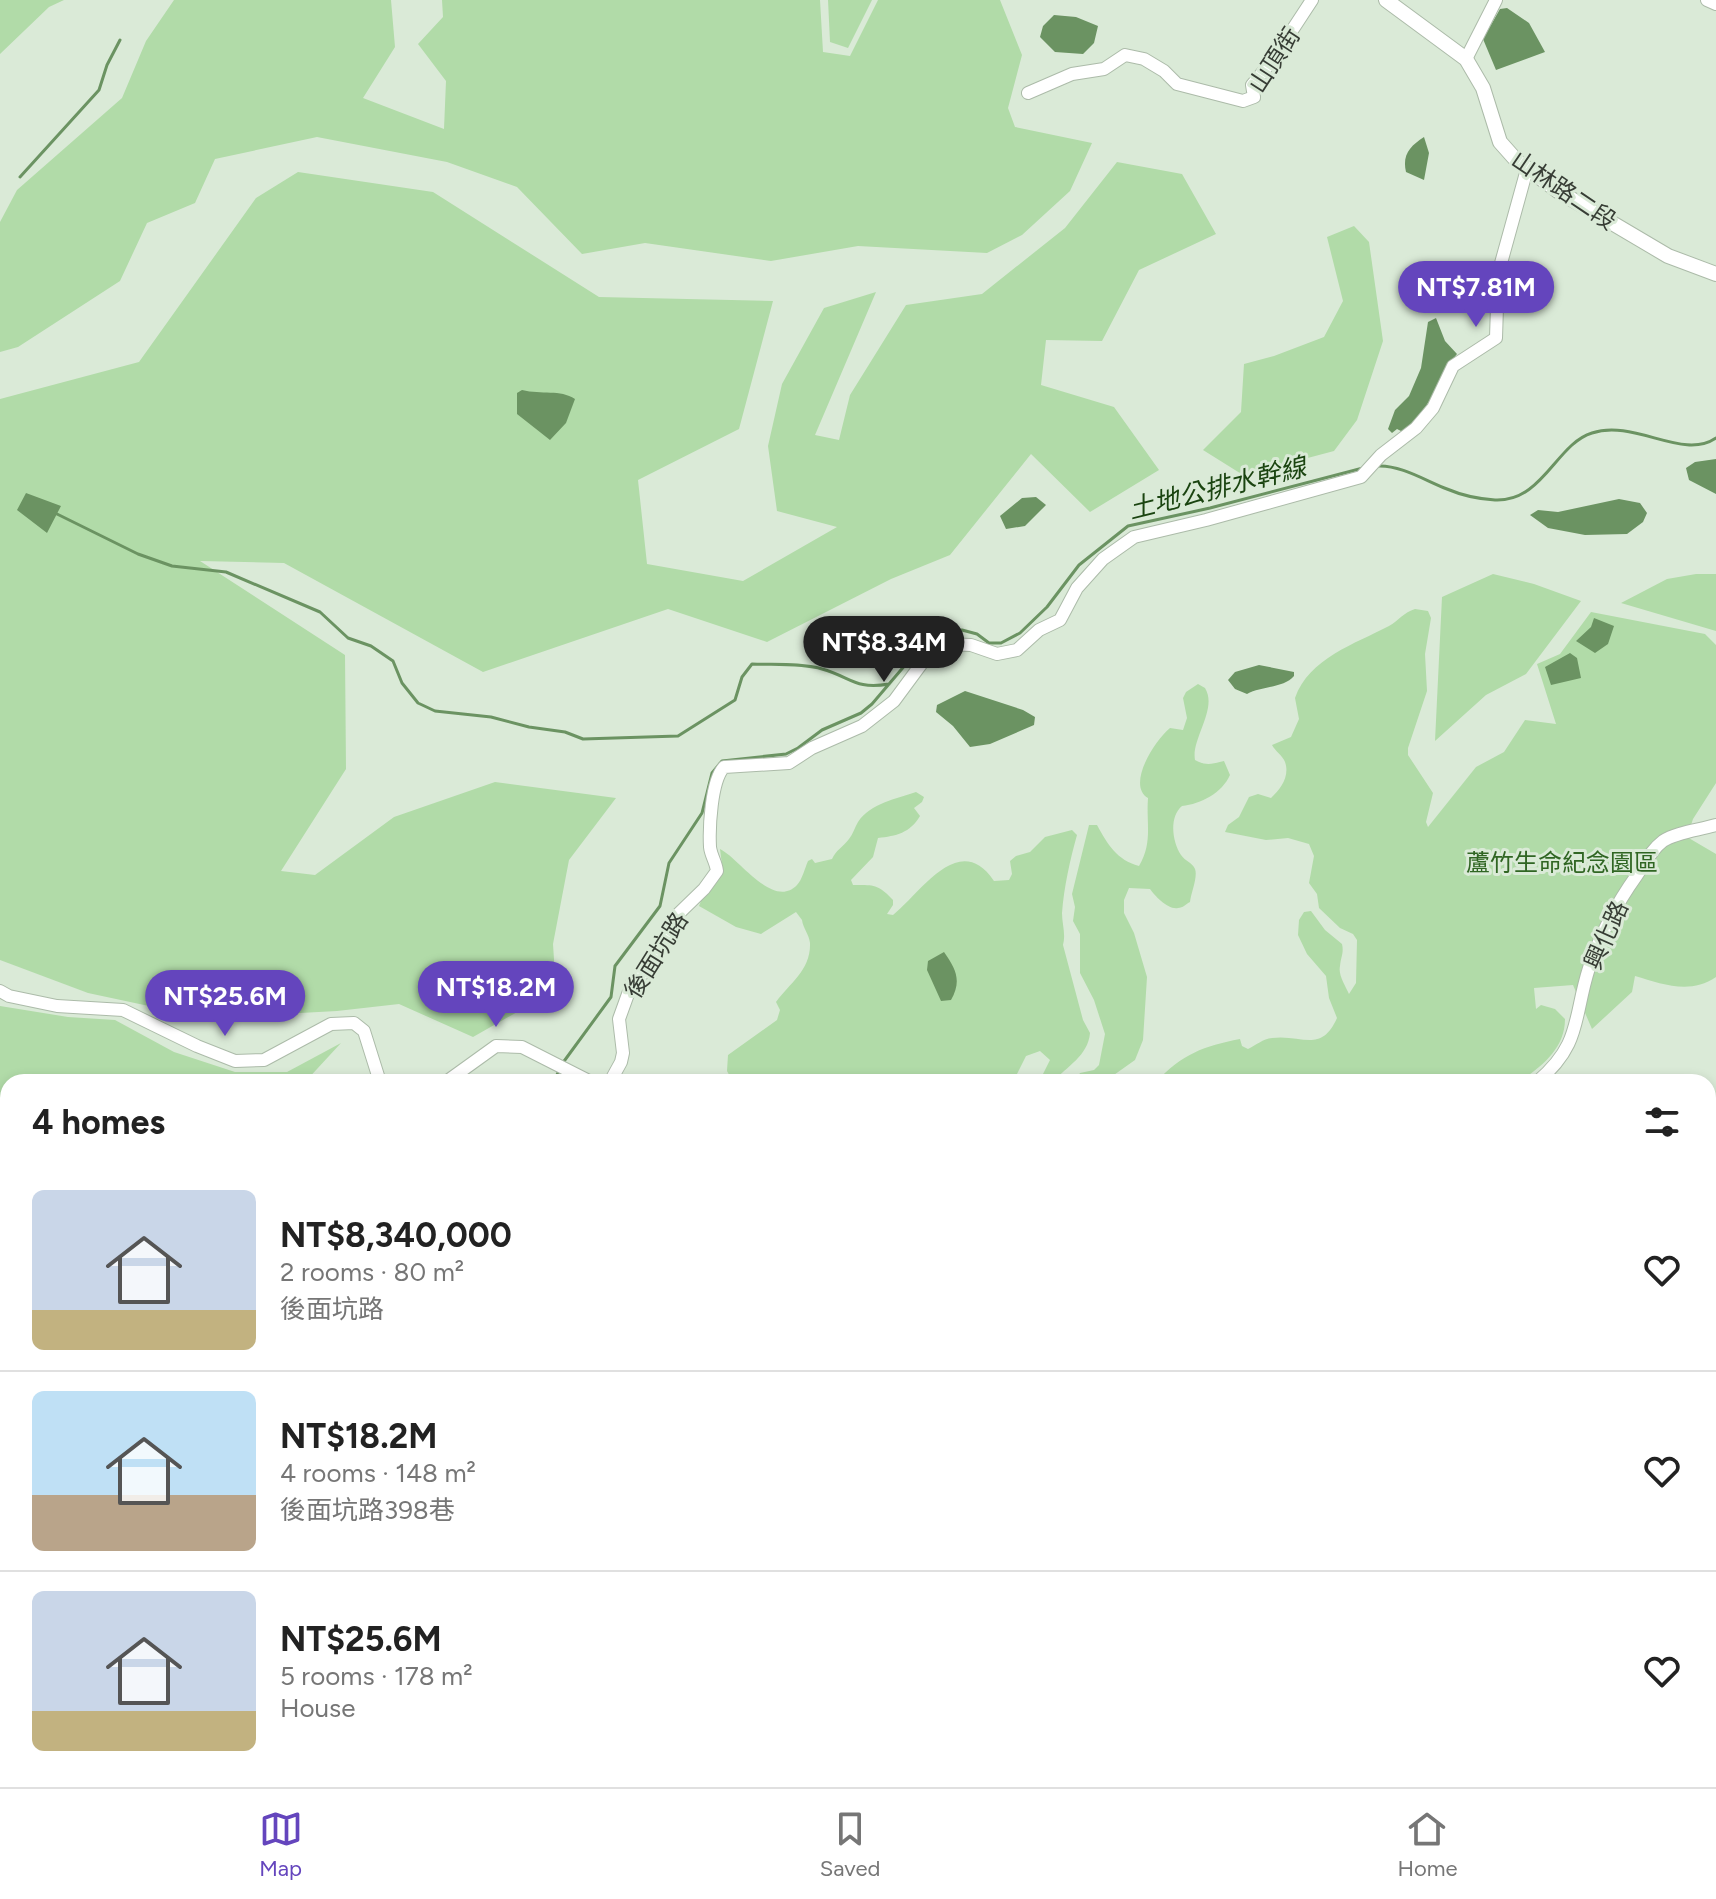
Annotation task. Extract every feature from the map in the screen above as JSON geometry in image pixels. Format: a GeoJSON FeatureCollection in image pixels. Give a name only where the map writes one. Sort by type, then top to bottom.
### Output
{"type":"FeatureCollection","features":[{"type":"Feature","properties":{"kind":"main road","name":"山林路二段"},"geometry":{"type":"LineString","coordinates":[[1386,0],[1466,59],[1483,88],[1500,142],[1527,169],[1558,191],[1668,256],[1716,274]]}},
{"type":"Feature","properties":{"kind":"street","name":"山頂街"},"geometry":{"type":"LineString","coordinates":[[1028,93],[1072,74],[1104,69],[1125,55],[1144,59],[1164,71],[1177,84],[1243,101],[1254,97],[1252,85],[1272,61],[1312,0]]}},
{"type":"Feature","properties":{"kind":"street"},"geometry":{"type":"LineString","coordinates":[[1466,59],[1496,0]]}},
{"type":"Feature","properties":{"kind":"street"},"geometry":{"type":"LineString","coordinates":[[1707,0],[1716,4]]}},
{"type":"Feature","properties":{"kind":"street","name":"後面坑路"},"geometry":{"type":"LineString","coordinates":[[614,1074],[623,1053],[619,1019],[632,983],[654,964],[671,921],[704,889],[717,871],[710,848],[716,780],[724,767],[789,763],[812,748],[862,726],[894,701],[925,659],[945,644],[971,645],[997,654],[1017,650],[1039,630],[1060,620],[1077,588],[1103,559],[1134,537],[1206,520],[1364,474],[1373,462],[1416,428],[1433,408],[1453,366],[1496,338],[1498,274],[1527,169]]}},
{"type":"Feature","properties":{"kind":"street","name":"興化路"},"geometry":{"type":"LineString","coordinates":[[1545,1074],[1572,1041],[1590,965],[1613,913],[1652,851],[1672,836],[1716,825]]}},
{"type":"Feature","properties":{"kind":"street"},"geometry":{"type":"LineString","coordinates":[[0,991],[9,996],[57,1006],[123,1010],[235,1061],[264,1060],[331,1024],[354,1023],[364,1031],[377,1074]]}},
{"type":"Feature","properties":{"kind":"street"},"geometry":{"type":"LineString","coordinates":[[457,1074],[496,1046],[522,1047],[575,1074]]}},
{"type":"Feature","properties":{"kind":"green space"},"geometry":{"type":"Polygon","coordinates":[[[0,0],[64,0],[49,7],[0,54],[0,0]]]}},
{"type":"Feature","properties":{"kind":"green space"},"geometry":{"type":"Polygon","coordinates":[[[174,0],[391,0],[395,47],[363,98],[444,129],[446,81],[418,44],[443,17],[442,0],[820,0],[823,52],[850,56],[878,0],[1000,0],[1022,55],[1008,108],[1015,127],[1092,143],[1070,191],[1022,235],[987,253],[858,246],[771,261],[645,243],[582,254],[517,187],[447,162],[317,137],[215,159],[195,203],[147,223],[120,281],[18,347],[0,352],[0,222],[17,190],[122,98],[146,41],[174,0]]]}},
{"type":"Feature","properties":{"kind":"green space"},"geometry":{"type":"Polygon","coordinates":[[[828,0],[872,0],[848,48],[830,42],[828,0]]]}},
{"type":"Feature","properties":{"kind":"green space"},"geometry":{"type":"Polygon","coordinates":[[[1117,162],[1182,174],[1216,234],[1139,270],[1102,341],[1046,340],[1041,385],[1114,407],[1159,470],[1090,512],[1031,454],[950,555],[891,579],[767,642],[668,609],[483,672],[284,563],[200,561],[345,655],[346,769],[281,871],[315,875],[394,817],[495,782],[616,798],[569,860],[553,944],[556,990],[473,1037],[399,1004],[337,1011],[205,1018],[88,993],[0,960],[0,399],[139,362],[256,198],[298,172],[433,192],[599,297],[773,301],[739,429],[638,480],[647,564],[743,581],[837,527],[777,511],[768,446],[782,384],[824,308],[876,292],[815,435],[839,440],[850,395],[906,305],[982,294],[1065,228],[1117,162]]]}},
{"type":"Feature","properties":{"kind":"green space"},"geometry":{"type":"Polygon","coordinates":[[[1354,226],[1369,242],[1383,341],[1357,420],[1334,451],[1243,475],[1203,450],[1241,412],[1244,364],[1324,337],[1343,301],[1327,237],[1354,226]]]}},
{"type":"Feature","properties":{"kind":"green space"},"geometry":{"type":"Polygon","coordinates":[[[1493,574],[1534,584],[1581,601],[1526,674],[1486,695],[1435,741],[1442,597],[1493,574]]]}},
{"type":"Feature","properties":{"kind":"green space"},"geometry":{"type":"Polygon","coordinates":[[[1716,574],[1716,631],[1621,603],[1667,579],[1716,574]]]}},
{"type":"Feature","properties":{"kind":"green space","name":"蘆竹生命紀念園區"},"geometry":{"type":"Polygon","coordinates":[[[1415,609],[1428,611],[1431,618],[1425,654],[1427,691],[1408,748],[1408,755],[1433,793],[1426,822],[1428,827],[1476,767],[1504,752],[1525,720],[1556,724],[1537,664],[1560,654],[1591,612],[1705,634],[1716,645],[1716,783],[1693,819],[1687,837],[1716,854],[1716,977],[1686,987],[1635,976],[1632,992],[1592,1029],[1573,985],[1534,988],[1536,1009],[1541,1005],[1555,1009],[1565,1019],[1556,1048],[1530,1074],[1164,1074],[1185,1058],[1215,1045],[1240,1039],[1242,1046],[1248,1049],[1272,1038],[1317,1039],[1331,1029],[1337,1018],[1329,998],[1326,976],[1307,954],[1298,935],[1299,920],[1304,912],[1311,911],[1325,930],[1342,944],[1340,973],[1349,994],[1356,983],[1357,940],[1319,908],[1317,894],[1309,883],[1314,856],[1309,844],[1288,838],[1266,840],[1225,832],[1228,825],[1239,817],[1249,797],[1258,794],[1271,798],[1284,782],[1285,762],[1272,745],[1291,737],[1299,719],[1295,698],[1311,672],[1334,654],[1389,626],[1415,609]]]}},
{"type":"Feature","properties":{"kind":"green space"},"geometry":{"type":"Polygon","coordinates":[[[1198,684],[1205,688],[1208,696],[1195,760],[1209,764],[1224,761],[1230,775],[1216,792],[1196,803],[1182,806],[1175,816],[1173,829],[1176,843],[1181,855],[1196,872],[1190,902],[1174,908],[1162,902],[1150,889],[1129,888],[1124,900],[1124,913],[1134,933],[1147,977],[1143,1040],[1135,1060],[1115,1074],[1079,1074],[1094,1070],[1099,1065],[1105,1034],[1094,1000],[1080,973],[1080,934],[1073,921],[1075,907],[1072,894],[1089,825],[1097,825],[1114,851],[1139,866],[1148,833],[1148,798],[1142,792],[1141,773],[1164,734],[1170,728],[1183,730],[1187,718],[1183,698],[1198,684]]]}},
{"type":"Feature","properties":{"kind":"green space"},"geometry":{"type":"Polygon","coordinates":[[[916,792],[924,797],[914,808],[920,816],[916,822],[902,833],[878,838],[873,857],[851,880],[853,885],[875,886],[888,895],[893,905],[887,914],[893,915],[928,881],[954,863],[967,861],[981,867],[994,881],[1009,880],[1012,874],[1010,861],[1016,856],[1030,852],[1045,837],[1072,830],[1077,835],[1063,903],[1063,945],[1083,1020],[1090,1033],[1085,1048],[1061,1074],[1043,1074],[1050,1060],[1040,1051],[1026,1056],[1017,1074],[729,1074],[728,1055],[777,1020],[780,1010],[776,1002],[799,976],[807,961],[810,943],[796,912],[761,934],[736,927],[699,906],[705,891],[723,873],[720,849],[767,887],[788,891],[799,883],[808,861],[812,859],[815,863],[832,859],[863,816],[884,802],[916,792]]]}},
{"type":"Feature","properties":{"kind":"green space"},"geometry":{"type":"Polygon","coordinates":[[[0,1006],[68,1017],[115,1020],[174,1052],[235,1072],[287,1072],[341,1043],[312,1074],[0,1074],[0,1006]]]}},
{"type":"Feature","properties":{"kind":"shaded area"},"geometry":{"type":"Polygon","coordinates":[[[1507,8],[1529,23],[1545,52],[1496,70],[1483,39],[1500,9],[1507,8]]]}},
{"type":"Feature","properties":{"kind":"shaded area"},"geometry":{"type":"Polygon","coordinates":[[[1054,15],[1076,17],[1098,26],[1094,43],[1083,54],[1055,52],[1040,37],[1043,26],[1054,15]]]}},
{"type":"Feature","properties":{"kind":"shaded area"},"geometry":{"type":"Polygon","coordinates":[[[1424,137],[1429,153],[1424,180],[1406,172],[1405,161],[1408,152],[1424,137]]]}},
{"type":"Feature","properties":{"kind":"shaded area"},"geometry":{"type":"Polygon","coordinates":[[[1436,318],[1445,341],[1457,354],[1419,415],[1403,432],[1397,429],[1392,433],[1388,429],[1395,410],[1409,396],[1421,368],[1428,322],[1436,318]]]}},
{"type":"Feature","properties":{"kind":"shaded area"},"geometry":{"type":"Polygon","coordinates":[[[522,390],[563,394],[575,399],[566,423],[550,440],[517,414],[517,393],[522,390]]]}},
{"type":"Feature","properties":{"kind":"shaded area"},"geometry":{"type":"Polygon","coordinates":[[[1716,459],[1716,494],[1689,480],[1686,468],[1695,462],[1716,459]]]}},
{"type":"Feature","properties":{"kind":"shaded area"},"geometry":{"type":"Polygon","coordinates":[[[26,493],[61,506],[47,533],[17,510],[26,493]]]}},
{"type":"Feature","properties":{"kind":"shaded area"},"geometry":{"type":"Polygon","coordinates":[[[1036,497],[1046,505],[1025,526],[1006,529],[1000,516],[1022,498],[1036,497]]]}},
{"type":"Feature","properties":{"kind":"shaded area"},"geometry":{"type":"Polygon","coordinates":[[[1619,499],[1640,503],[1647,513],[1643,522],[1627,534],[1585,535],[1548,528],[1530,515],[1538,510],[1558,512],[1619,499]]]}},
{"type":"Feature","properties":{"kind":"shaded area"},"geometry":{"type":"Polygon","coordinates":[[[1594,618],[1614,626],[1608,644],[1595,653],[1576,641],[1591,627],[1594,618]]]}},
{"type":"Feature","properties":{"kind":"shaded area"},"geometry":{"type":"Polygon","coordinates":[[[1570,653],[1577,658],[1581,678],[1551,685],[1545,667],[1570,653]]]}},
{"type":"Feature","properties":{"kind":"shaded area"},"geometry":{"type":"Polygon","coordinates":[[[1259,665],[1294,672],[1294,676],[1285,683],[1247,694],[1235,689],[1228,680],[1235,672],[1259,665]]]}},
{"type":"Feature","properties":{"kind":"shaded area"},"geometry":{"type":"Polygon","coordinates":[[[965,691],[1023,710],[1035,717],[1034,725],[990,744],[970,747],[953,726],[936,712],[937,705],[965,691]]]}},
{"type":"Feature","properties":{"kind":"shaded area"},"geometry":{"type":"Polygon","coordinates":[[[944,952],[957,981],[951,1000],[941,1001],[927,970],[928,961],[944,952]]]}},
{"type":"Feature","properties":{"kind":"waterway"},"geometry":{"type":"LineString","coordinates":[[20,177],[99,90],[120,40]]}},
{"type":"Feature","properties":{"kind":"waterway","name":"土地公排水幹線"},"geometry":{"type":"LineString","coordinates":[[1378,466],[1404,471],[1464,495],[1495,500],[1525,492],[1568,448],[1592,433],[1625,431],[1689,445],[1703,444],[1716,438]]}},
{"type":"Feature","properties":{"kind":"waterway","name":"土地公排水幹線"},"geometry":{"type":"LineString","coordinates":[[562,1064],[611,997],[615,966],[660,906],[669,863],[702,813],[712,773],[722,761],[786,754],[822,730],[861,713],[929,637],[944,631],[962,630],[977,634],[989,643],[1001,643],[1020,633],[1047,607],[1079,565],[1128,526],[1363,468]]}},
{"type":"Feature","properties":{"kind":"waterway"},"geometry":{"type":"LineString","coordinates":[[57,514],[138,554],[172,566],[226,572],[320,612],[348,638],[371,646],[393,661],[402,683],[418,703],[435,711],[491,717],[565,732],[583,739],[678,736],[735,700],[742,677],[752,664],[805,666],[832,672],[861,684],[889,684]]}}]}
